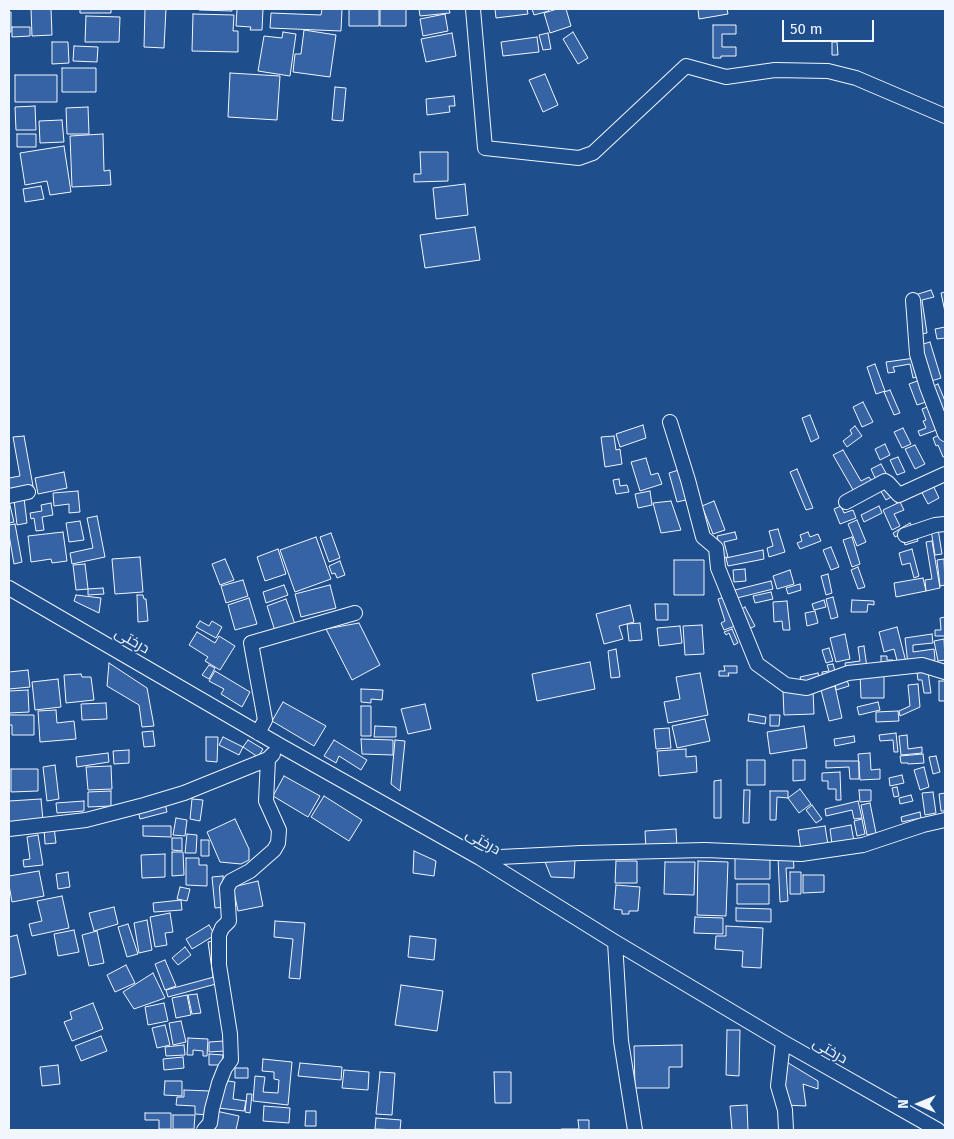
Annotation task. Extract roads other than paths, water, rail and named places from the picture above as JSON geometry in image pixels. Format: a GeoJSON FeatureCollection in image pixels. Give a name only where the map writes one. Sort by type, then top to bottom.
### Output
{"type":"FeatureCollection","features":[{"type":"Feature","properties":{"kind":"street"},"geometry":{"type":"LineString","coordinates":[[473,9],[485,148],[579,158],[593,153],[686,66],[726,77],[775,70],[828,70],[856,78],[945,116]]}},
{"type":"Feature","properties":{"kind":"street"},"geometry":{"type":"LineString","coordinates":[[912,300],[917,354],[945,434]]}},
{"type":"Feature","properties":{"kind":"street"},"geometry":{"type":"LineString","coordinates":[[670,422],[703,537],[716,548],[718,568],[757,664],[786,685],[807,688],[848,673],[922,665],[945,672]]}},
{"type":"Feature","properties":{"kind":"street"},"geometry":{"type":"LineString","coordinates":[[846,502],[885,482],[899,495],[945,474]]}},
{"type":"Feature","properties":{"kind":"street"},"geometry":{"type":"LineString","coordinates":[[9,496],[28,492]]}},
{"type":"Feature","properties":{"kind":"street"},"geometry":{"type":"LineString","coordinates":[[904,535],[935,525],[945,524]]}},
{"type":"Feature","properties":{"kind":"street","name":"درختی"},"geometry":{"type":"LineString","coordinates":[[9,588],[280,746],[480,858],[615,942],[783,1042],[938,1130]]}},
{"type":"Feature","properties":{"kind":"street"},"geometry":{"type":"LineString","coordinates":[[258,733],[265,720],[251,643],[355,612]]}},
{"type":"Feature","properties":{"kind":"street"},"geometry":{"type":"LineString","coordinates":[[9,829],[86,820],[184,794],[268,759],[280,746]]}},
{"type":"Feature","properties":{"kind":"street"},"geometry":{"type":"LineString","coordinates":[[204,1130],[210,1123],[212,1109],[225,1068],[231,1060],[230,1034],[219,945],[222,928],[229,921],[227,888],[231,881],[250,871],[274,850],[278,843],[279,830],[266,801],[268,759]]}},
{"type":"Feature","properties":{"kind":"street"},"geometry":{"type":"LineString","coordinates":[[480,858],[581,853],[686,851],[801,854],[863,845],[923,824],[945,820]]}},
{"type":"Feature","properties":{"kind":"street"},"geometry":{"type":"LineString","coordinates":[[615,942],[621,1041],[634,1130]]}},
{"type":"Feature","properties":{"kind":"street"},"geometry":{"type":"LineString","coordinates":[[783,1042],[778,1086],[785,1110],[786,1130]]}}]}
